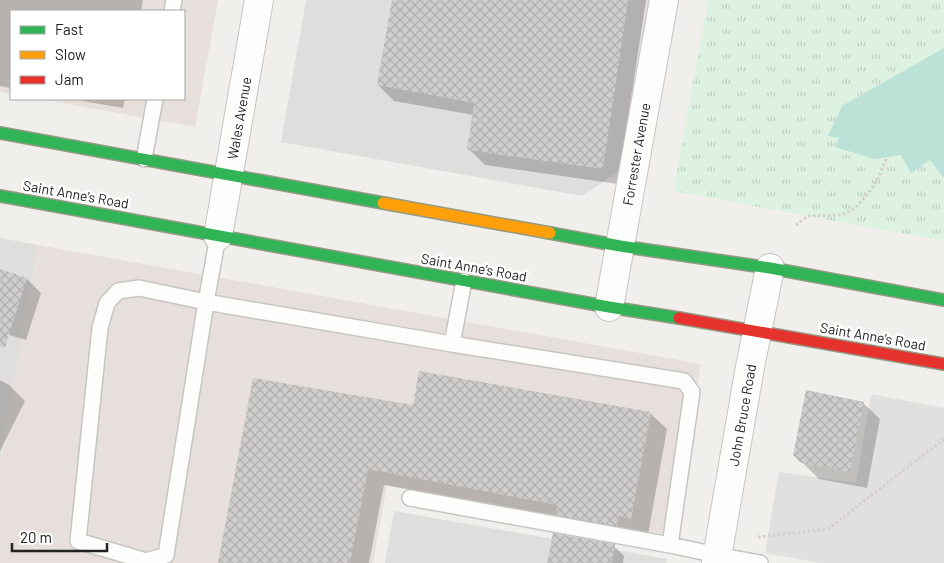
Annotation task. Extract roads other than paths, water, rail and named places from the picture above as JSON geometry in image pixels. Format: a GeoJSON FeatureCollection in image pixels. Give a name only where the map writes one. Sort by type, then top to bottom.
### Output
{"type":"FeatureCollection","features":[{"type":"Feature","properties":{"kind":"main road"},"geometry":{"type":"LineString","coordinates":[[0,133],[620,246],[770,268],[944,300]]}},
{"type":"Feature","properties":{"kind":"main road","name":"Saint Anne's Road"},"geometry":{"type":"LineString","coordinates":[[0,196],[609,307],[944,364]]}},
{"type":"Feature","properties":{"kind":"street","name":"Wales Avenue"},"geometry":{"type":"LineString","coordinates":[[218,236],[259,0]]}},
{"type":"Feature","properties":{"kind":"street","name":"Forrester Avenue"},"geometry":{"type":"LineString","coordinates":[[609,307],[664,0]]}},
{"type":"Feature","properties":{"kind":"street","name":"John Bruce Road"},"geometry":{"type":"LineString","coordinates":[[718,553],[770,268]]}},
{"type":"Feature","properties":{"kind":"lane"},"geometry":{"type":"LineString","coordinates":[[144,159],[155,100]]}},
{"type":"Feature","properties":{"kind":"lane"},"geometry":{"type":"LineString","coordinates":[[218,236],[206,302],[166,555],[146,561],[78,541],[100,328],[107,303],[118,291],[139,288],[206,302],[452,344],[684,381],[692,392],[670,545]]}},
{"type":"Feature","properties":{"kind":"lane"},"geometry":{"type":"LineString","coordinates":[[452,344],[464,281]]}},
{"type":"Feature","properties":{"kind":"lane"},"geometry":{"type":"LineString","coordinates":[[410,498],[718,553],[760,563]]}}]}
